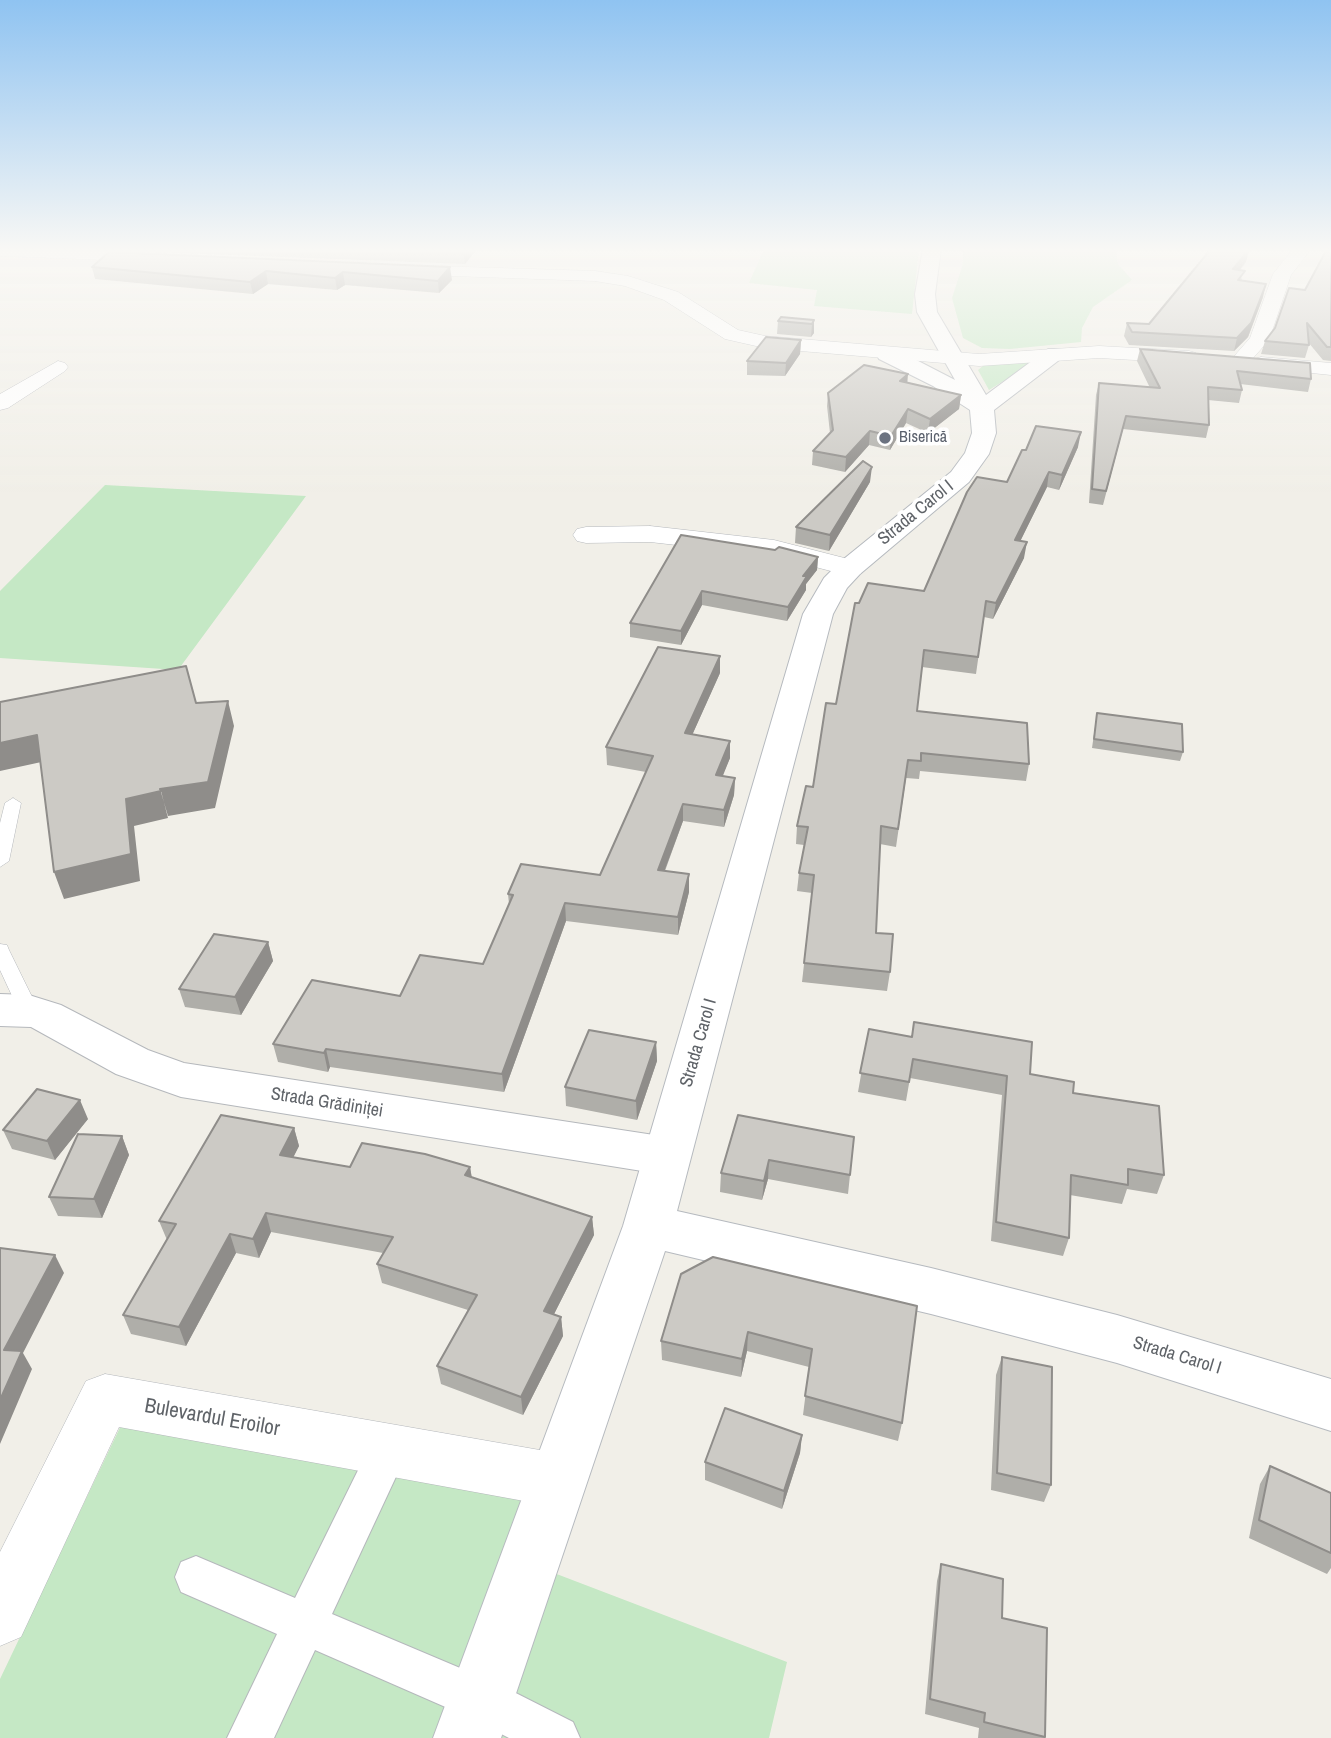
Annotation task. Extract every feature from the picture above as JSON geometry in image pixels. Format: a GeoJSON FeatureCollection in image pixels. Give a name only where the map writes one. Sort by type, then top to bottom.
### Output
{"type":"FeatureCollection","features":[{"type":"Feature","properties":{"kind":"main road"},"geometry":{"type":"LineString","coordinates":[[936,330],[982,408]]}},
{"type":"Feature","properties":{"kind":"main road"},"geometry":{"type":"LineString","coordinates":[[887,354],[964,394],[982,408]]}},
{"type":"Feature","properties":{"kind":"main road"},"geometry":{"type":"LineString","coordinates":[[982,408],[1056,354]]}},
{"type":"Feature","properties":{"kind":"main road","name":"Strada Carol I"},"geometry":{"type":"LineString","coordinates":[[982,408],[984,433],[971,466],[850,568],[825,598],[810,638],[648,1226],[931,1291],[1118,1339],[1331,1405]]}},
{"type":"Feature","properties":{"kind":"main road","name":"Strada Grădiniței"},"geometry":{"type":"LineString","coordinates":[[14,1011],[62,1024],[132,1062],[181,1080],[667,1156]]}},
{"type":"Feature","properties":{"kind":"main road"},"geometry":{"type":"LineString","coordinates":[[475,1719],[648,1226]]}},
{"type":"Feature","properties":{"kind":"street"},"geometry":{"type":"LineString","coordinates":[[724,330],[747,340],[954,359],[1137,352],[1331,369]]}},
{"type":"Feature","properties":{"kind":"street"},"geometry":{"type":"LineString","coordinates":[[1240,361],[1259,340],[1262,330]]}},
{"type":"Feature","properties":{"kind":"street"},"geometry":{"type":"LineString","coordinates":[[0,403],[58,367]]}},
{"type":"Feature","properties":{"kind":"street"},"geometry":{"type":"LineString","coordinates":[[586,535],[650,534],[711,539],[774,548],[850,568]]}},
{"type":"Feature","properties":{"kind":"street","name":"Bulevardul Eroilor"},"geometry":{"type":"LineString","coordinates":[[0,1616],[105,1399],[558,1480]]}},
{"type":"Feature","properties":{"kind":"street"},"geometry":{"type":"LineString","coordinates":[[250,1738],[381,1465]]}},
{"type":"Feature","properties":{"kind":"street"},"geometry":{"type":"LineString","coordinates":[[195,1577],[303,1623],[475,1719],[557,1738]]}},
{"type":"Feature","properties":{"kind":"lane"},"geometry":{"type":"LineString","coordinates":[[0,861],[13,803]]}},
{"type":"Feature","properties":{"kind":"lane"},"geometry":{"type":"LineString","coordinates":[[0,950],[14,1011]]}},
{"type":"Feature","properties":{"kind":"green space"},"geometry":{"type":"Polygon","coordinates":[[[961,330],[1082,330],[1081,342],[1010,349],[982,348],[963,338],[961,330]]]}},
{"type":"Feature","properties":{"kind":"green space"},"geometry":{"type":"Polygon","coordinates":[[[1036,361],[989,390],[978,370],[984,365],[1036,361]]]}},
{"type":"Feature","properties":{"kind":"green space"},"geometry":{"type":"Polygon","coordinates":[[[105,485],[306,496],[178,670],[0,658],[0,591],[105,485]]]}},
{"type":"Feature","properties":{"kind":"green space"},"geometry":{"type":"Polygon","coordinates":[[[125,1417],[537,1484],[433,1738],[0,1738],[0,1679],[125,1417]]]}},
{"type":"Feature","properties":{"kind":"green space"},"geometry":{"type":"Polygon","coordinates":[[[554,1573],[787,1662],[769,1738],[495,1738],[554,1573]]]}},
{"type":"Feature","properties":{"kind":"building"},"geometry":{"type":"Polygon","coordinates":[[[1131,330],[1244,330],[1237,338],[1131,330]]]}},
{"type":"Feature","properties":{"kind":"building"},"geometry":{"type":"Polygon","coordinates":[[[1273,330],[1308,330],[1309,345],[1265,341],[1273,330]]]}},
{"type":"Feature","properties":{"kind":"building"},"geometry":{"type":"Polygon","coordinates":[[[1313,330],[1331,330],[1331,347],[1327,347],[1313,330]]]}},
{"type":"Feature","properties":{"kind":"building"},"geometry":{"type":"Polygon","coordinates":[[[766,337],[801,340],[786,363],[747,361],[766,337]]]}},
{"type":"Feature","properties":{"kind":"building"},"geometry":{"type":"Polygon","coordinates":[[[1140,349],[1310,363],[1311,379],[1237,371],[1242,390],[1208,387],[1209,425],[1126,416],[1106,491],[1092,489],[1099,383],[1160,388],[1140,349]]]}},
{"type":"Feature","properties":{"kind":"building"},"geometry":{"type":"Polygon","coordinates":[[[864,365],[908,374],[900,381],[961,395],[930,419],[908,409],[891,436],[870,431],[846,457],[813,451],[833,430],[828,393],[864,365]]]}},
{"type":"Feature","properties":{"kind":"building"},"geometry":{"type":"Polygon","coordinates":[[[1036,426],[1081,432],[1062,475],[1049,472],[1015,540],[1027,542],[996,603],[986,601],[978,657],[924,650],[917,711],[1027,723],[1029,764],[921,753],[921,761],[908,760],[898,829],[881,826],[876,933],[893,934],[890,972],[804,963],[814,875],[799,873],[808,827],[797,826],[806,786],[813,787],[826,703],[836,704],[855,603],[859,603],[868,583],[924,591],[967,492],[977,477],[1007,482],[1022,450],[1026,450],[1036,426]]]}},
{"type":"Feature","properties":{"kind":"building"},"geometry":{"type":"Polygon","coordinates":[[[863,461],[872,467],[830,535],[796,527],[863,461]]]}},
{"type":"Feature","properties":{"kind":"building"},"geometry":{"type":"Polygon","coordinates":[[[681,535],[775,550],[779,547],[818,557],[803,576],[807,576],[788,607],[702,591],[681,631],[630,623],[681,535]]]}},
{"type":"Feature","properties":{"kind":"building"},"geometry":{"type":"Polygon","coordinates":[[[658,647],[720,656],[685,733],[730,741],[716,775],[735,778],[724,810],[683,804],[658,870],[689,874],[678,917],[565,903],[502,1074],[326,1049],[324,1053],[273,1044],[312,980],[400,996],[420,955],[483,964],[513,895],[508,894],[521,864],[600,875],[653,756],[606,747],[658,647]]]}},
{"type":"Feature","properties":{"kind":"building"},"geometry":{"type":"Polygon","coordinates":[[[186,666],[196,703],[228,701],[208,782],[160,789],[161,791],[126,799],[131,854],[54,872],[37,735],[0,743],[0,702],[186,666]]]}},
{"type":"Feature","properties":{"kind":"building"},"geometry":{"type":"Polygon","coordinates":[[[1097,713],[1182,724],[1183,752],[1094,739],[1097,713]]]}},
{"type":"Feature","properties":{"kind":"building"},"geometry":{"type":"Polygon","coordinates":[[[214,934],[268,942],[235,997],[179,989],[214,934]]]}},
{"type":"Feature","properties":{"kind":"building"},"geometry":{"type":"Polygon","coordinates":[[[914,1022],[1032,1042],[1030,1074],[1074,1082],[1073,1093],[1159,1106],[1164,1175],[1128,1169],[1128,1185],[1071,1175],[1069,1238],[996,1222],[1007,1076],[913,1059],[909,1082],[860,1073],[869,1029],[912,1037],[914,1022]]]}},
{"type":"Feature","properties":{"kind":"building"},"geometry":{"type":"Polygon","coordinates":[[[589,1030],[656,1042],[636,1101],[565,1087],[589,1030]]]}},
{"type":"Feature","properties":{"kind":"building"},"geometry":{"type":"Polygon","coordinates":[[[37,1089],[80,1100],[47,1141],[3,1130],[37,1089]]]}},
{"type":"Feature","properties":{"kind":"building"},"geometry":{"type":"Polygon","coordinates":[[[221,1115],[294,1128],[280,1155],[350,1167],[362,1143],[425,1154],[470,1167],[465,1175],[592,1217],[544,1311],[561,1317],[521,1397],[437,1366],[477,1295],[377,1264],[393,1237],[266,1213],[253,1239],[230,1234],[179,1327],[123,1315],[176,1224],[159,1221],[221,1115]]]}},
{"type":"Feature","properties":{"kind":"building"},"geometry":{"type":"Polygon","coordinates":[[[738,1115],[854,1137],[850,1175],[769,1160],[764,1181],[721,1173],[738,1115]]]}},
{"type":"Feature","properties":{"kind":"building"},"geometry":{"type":"Polygon","coordinates":[[[78,1134],[122,1136],[94,1199],[49,1197],[78,1134]]]}},
{"type":"Feature","properties":{"kind":"building"},"geometry":{"type":"Polygon","coordinates":[[[0,1248],[55,1255],[4,1350],[22,1351],[0,1400],[0,1248]]]}},
{"type":"Feature","properties":{"kind":"building"},"geometry":{"type":"Polygon","coordinates":[[[713,1257],[917,1306],[902,1423],[805,1396],[812,1349],[748,1332],[742,1359],[661,1341],[681,1274],[713,1257]]]}},
{"type":"Feature","properties":{"kind":"building"},"geometry":{"type":"Polygon","coordinates":[[[1002,1357],[1052,1367],[1051,1485],[997,1473],[1002,1357]]]}},
{"type":"Feature","properties":{"kind":"building"},"geometry":{"type":"Polygon","coordinates":[[[725,1408],[802,1435],[784,1491],[705,1462],[725,1408]]]}},
{"type":"Feature","properties":{"kind":"building"},"geometry":{"type":"Polygon","coordinates":[[[1270,1466],[1331,1493],[1331,1553],[1259,1520],[1270,1466]]]}},
{"type":"Feature","properties":{"kind":"building"},"geometry":{"type":"Polygon","coordinates":[[[941,1564],[1003,1579],[1002,1618],[1047,1628],[1045,1737],[984,1722],[985,1713],[930,1699],[941,1564]]]}},
{"type":"Feature","properties":{"kind":"place","name":"Biserică"},"geometry":{"type":"Point","coordinates":[885,438]}}]}
